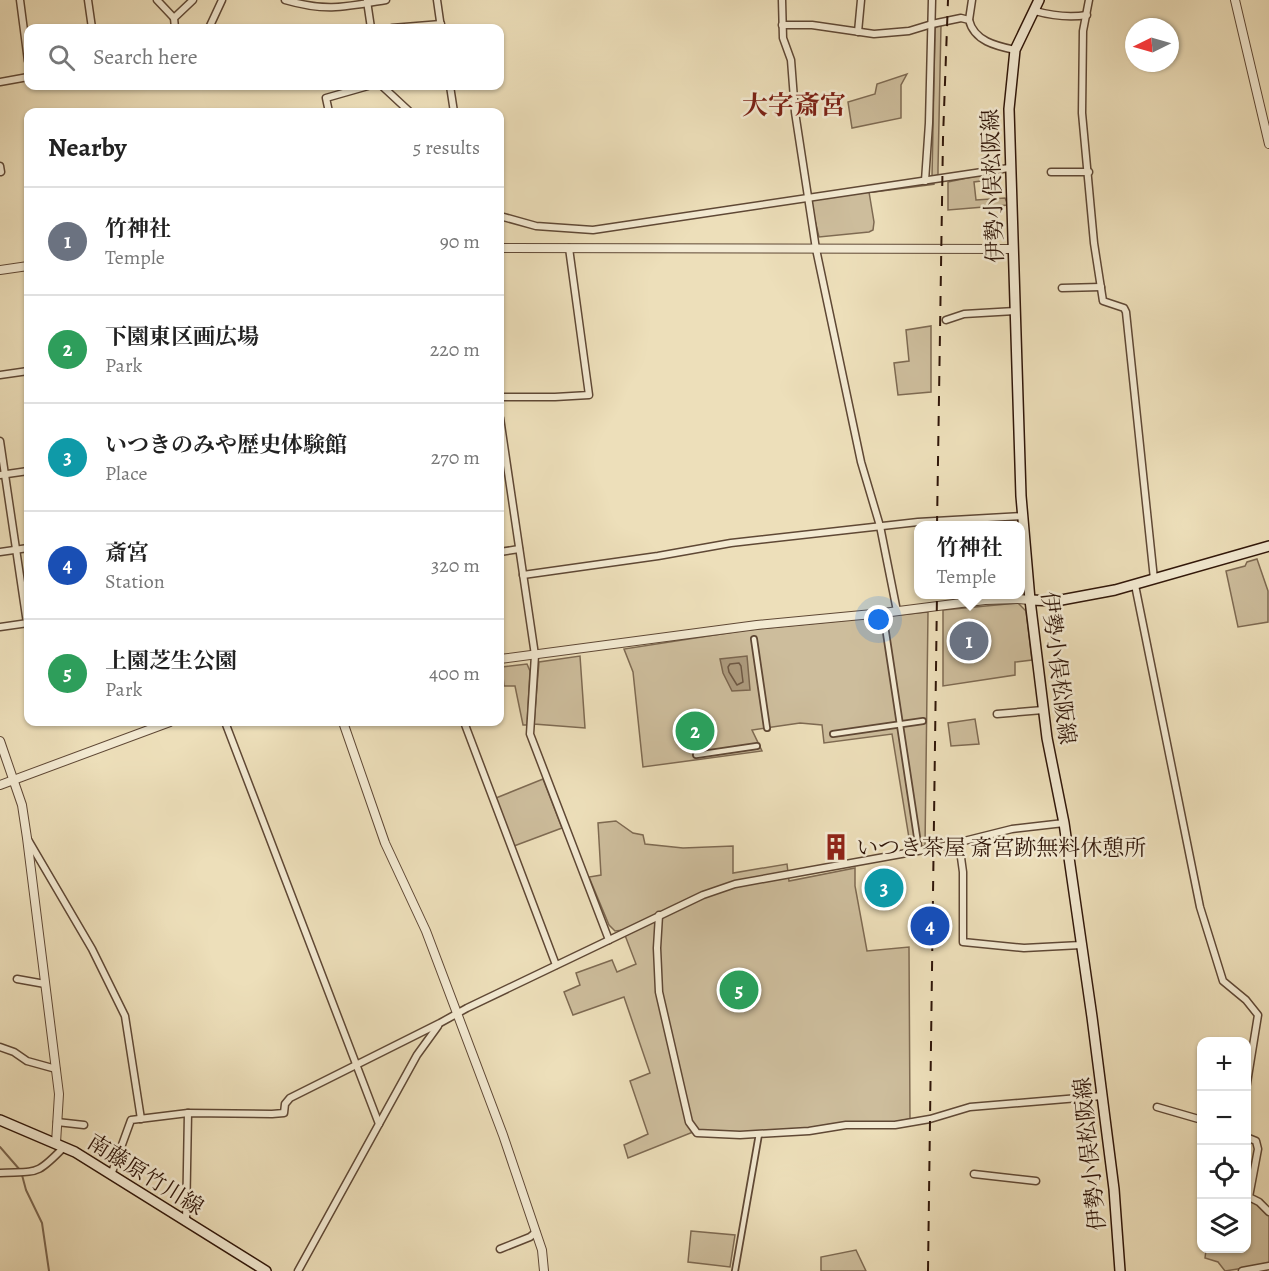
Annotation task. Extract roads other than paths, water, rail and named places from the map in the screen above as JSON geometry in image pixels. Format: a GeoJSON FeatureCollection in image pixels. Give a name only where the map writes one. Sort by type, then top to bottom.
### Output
{"type":"FeatureCollection","features":[{"type":"Feature","properties":{"kind":"main road","name":"伊勢小俣松阪線"},"geometry":{"type":"LineString","coordinates":[[1023,521],[1009,168],[1009,109],[1015,50],[1039,0]]}},
{"type":"Feature","properties":{"kind":"main road","name":"伊勢小俣松阪線"},"geometry":{"type":"LineString","coordinates":[[1025,540],[1043,710],[1064,823],[1102,1096],[1120,1271]]}},
{"type":"Feature","properties":{"kind":"main road"},"geometry":{"type":"LineString","coordinates":[[1030,600],[1056,601],[1135,585],[1269,546]]}},
{"type":"Feature","properties":{"kind":"main road","name":"南藤原竹川線"},"geometry":{"type":"LineString","coordinates":[[0,1120],[60,1145],[266,1271]]}},
{"type":"Feature","properties":{"kind":"street"},"geometry":{"type":"LineString","coordinates":[[20,0],[24,30]]}},
{"type":"Feature","properties":{"kind":"street"},"geometry":{"type":"LineString","coordinates":[[88,0],[91,24]]}},
{"type":"Feature","properties":{"kind":"street"},"geometry":{"type":"LineString","coordinates":[[157,0],[174,18],[175,24]]}},
{"type":"Feature","properties":{"kind":"street"},"geometry":{"type":"LineString","coordinates":[[174,18],[193,0]]}},
{"type":"Feature","properties":{"kind":"street"},"geometry":{"type":"LineString","coordinates":[[210,24],[222,0]]}},
{"type":"Feature","properties":{"kind":"street"},"geometry":{"type":"LineString","coordinates":[[285,0],[324,8],[386,0]]}},
{"type":"Feature","properties":{"kind":"street"},"geometry":{"type":"LineString","coordinates":[[437,0],[441,24]]}},
{"type":"Feature","properties":{"kind":"street"},"geometry":{"type":"LineString","coordinates":[[782,0],[783,38],[790,60],[795,112],[816,249],[861,462],[880,526],[897,611]]}},
{"type":"Feature","properties":{"kind":"street"},"geometry":{"type":"LineString","coordinates":[[858,32],[861,0]]}},
{"type":"Feature","properties":{"kind":"street"},"geometry":{"type":"LineString","coordinates":[[925,182],[932,0]]}},
{"type":"Feature","properties":{"kind":"street"},"geometry":{"type":"LineString","coordinates":[[972,0],[969,20],[974,34],[1001,47],[1015,50]]}},
{"type":"Feature","properties":{"kind":"street"},"geometry":{"type":"LineString","coordinates":[[1089,0],[1082,52],[1082,113],[1094,243],[1103,301],[1124,308],[1126,312],[1154,579]]}},
{"type":"Feature","properties":{"kind":"street"},"geometry":{"type":"LineString","coordinates":[[1236,0],[1269,144]]}},
{"type":"Feature","properties":{"kind":"street"},"geometry":{"type":"LineString","coordinates":[[367,2],[370,24]]}},
{"type":"Feature","properties":{"kind":"street"},"geometry":{"type":"LineString","coordinates":[[1035,11],[1071,18],[1087,15]]}},
{"type":"Feature","properties":{"kind":"street"},"geometry":{"type":"LineString","coordinates":[[782,25],[812,25],[874,34],[909,31],[961,18],[969,20]]}},
{"type":"Feature","properties":{"kind":"street"},"geometry":{"type":"LineString","coordinates":[[0,82],[24,78]]}},
{"type":"Feature","properties":{"kind":"street"},"geometry":{"type":"LineString","coordinates":[[328,108],[326,98],[354,90]]}},
{"type":"Feature","properties":{"kind":"street"},"geometry":{"type":"LineString","coordinates":[[386,90],[406,108]]}},
{"type":"Feature","properties":{"kind":"street"},"geometry":{"type":"LineString","coordinates":[[451,90],[453,108]]}},
{"type":"Feature","properties":{"kind":"street"},"geometry":{"type":"LineString","coordinates":[[504,217],[536,226],[589,230],[1009,168]]}},
{"type":"Feature","properties":{"kind":"street"},"geometry":{"type":"LineString","coordinates":[[1051,172],[1089,172]]}},
{"type":"Feature","properties":{"kind":"street"},"geometry":{"type":"LineString","coordinates":[[504,248],[1013,249]]}},
{"type":"Feature","properties":{"kind":"street"},"geometry":{"type":"LineString","coordinates":[[504,397],[589,395],[569,248]]}},
{"type":"Feature","properties":{"kind":"street"},"geometry":{"type":"LineString","coordinates":[[0,270],[24,267]]}},
{"type":"Feature","properties":{"kind":"street"},"geometry":{"type":"LineString","coordinates":[[1062,288],[1101,287]]}},
{"type":"Feature","properties":{"kind":"street"},"geometry":{"type":"LineString","coordinates":[[945,320],[964,314],[1015,311]]}},
{"type":"Feature","properties":{"kind":"street"},"geometry":{"type":"LineString","coordinates":[[0,375],[24,372]]}},
{"type":"Feature","properties":{"kind":"street"},"geometry":{"type":"LineString","coordinates":[[0,441],[3,475],[24,596]]}},
{"type":"Feature","properties":{"kind":"street"},"geometry":{"type":"LineString","coordinates":[[504,446],[535,655],[530,734],[609,940]]}},
{"type":"Feature","properties":{"kind":"street"},"geometry":{"type":"LineString","coordinates":[[3,475],[24,472]]}},
{"type":"Feature","properties":{"kind":"street"},"geometry":{"type":"LineString","coordinates":[[952,521],[1023,516]]}},
{"type":"Feature","properties":{"kind":"street"},"geometry":{"type":"LineString","coordinates":[[523,575],[731,543],[914,524]]}},
{"type":"Feature","properties":{"kind":"street"},"geometry":{"type":"LineString","coordinates":[[0,552],[24,548]]}},
{"type":"Feature","properties":{"kind":"street"},"geometry":{"type":"LineString","coordinates":[[504,551],[519,549]]}},
{"type":"Feature","properties":{"kind":"street"},"geometry":{"type":"LineString","coordinates":[[1135,585],[1205,925],[1223,981],[1246,999],[1258,1015],[1251,1058]]}},
{"type":"Feature","properties":{"kind":"street"},"geometry":{"type":"LineString","coordinates":[[504,659],[757,625],[1002,599]]}},
{"type":"Feature","properties":{"kind":"street"},"geometry":{"type":"LineString","coordinates":[[1024,599],[1030,600]]}},
{"type":"Feature","properties":{"kind":"street"},"geometry":{"type":"LineString","coordinates":[[884,613],[919,850]]}},
{"type":"Feature","properties":{"kind":"street"},"geometry":{"type":"LineString","coordinates":[[0,627],[24,624]]}},
{"type":"Feature","properties":{"kind":"street"},"geometry":{"type":"LineString","coordinates":[[754,639],[767,728]]}},
{"type":"Feature","properties":{"kind":"street"},"geometry":{"type":"LineString","coordinates":[[997,714],[1043,710]]}},
{"type":"Feature","properties":{"kind":"street"},"geometry":{"type":"LineString","coordinates":[[833,735],[923,721]]}},
{"type":"Feature","properties":{"kind":"street"},"geometry":{"type":"LineString","coordinates":[[0,785],[159,726]]}},
{"type":"Feature","properties":{"kind":"street"},"geometry":{"type":"LineString","coordinates":[[227,726],[379,1124]]}},
{"type":"Feature","properties":{"kind":"street"},"geometry":{"type":"LineString","coordinates":[[344,726],[385,843],[426,931],[503,1135],[542,1250],[544,1271]]}},
{"type":"Feature","properties":{"kind":"street"},"geometry":{"type":"LineString","coordinates":[[466,726],[556,965]]}},
{"type":"Feature","properties":{"kind":"street"},"geometry":{"type":"LineString","coordinates":[[0,741],[22,805],[27,838],[59,1094],[57,1122],[60,1145],[48,1164],[34,1172],[0,1173]]}},
{"type":"Feature","properties":{"kind":"street"},"geometry":{"type":"LineString","coordinates":[[696,755],[758,746]]}},
{"type":"Feature","properties":{"kind":"street"},"geometry":{"type":"LineString","coordinates":[[111,1175],[131,1120],[188,1113],[284,1113],[285,1104],[290,1098],[458,1013],[702,895],[735,884],[959,843],[1012,829],[1064,823]]}},
{"type":"Feature","properties":{"kind":"street"},"geometry":{"type":"LineString","coordinates":[[27,838],[87,941],[125,1016],[141,1119]]}},
{"type":"Feature","properties":{"kind":"street"},"geometry":{"type":"LineString","coordinates":[[959,843],[963,872],[963,942],[1024,948],[1081,945]]}},
{"type":"Feature","properties":{"kind":"street"},"geometry":{"type":"LineString","coordinates":[[659,915],[657,948],[659,992],[689,1122],[697,1133],[759,1134],[809,1131],[846,1125],[895,1125],[930,1119],[970,1107],[1102,1096]]}},
{"type":"Feature","properties":{"kind":"street"},"geometry":{"type":"LineString","coordinates":[[17,979],[45,984]]}},
{"type":"Feature","properties":{"kind":"street"},"geometry":{"type":"LineString","coordinates":[[298,1271],[417,1055],[440,1023]]}},
{"type":"Feature","properties":{"kind":"street"},"geometry":{"type":"LineString","coordinates":[[0,1047],[14,1052],[27,1061],[56,1069]]}},
{"type":"Feature","properties":{"kind":"street"},"geometry":{"type":"LineString","coordinates":[[1157,1107],[1197,1119]]}},
{"type":"Feature","properties":{"kind":"street"},"geometry":{"type":"LineString","coordinates":[[186,1222],[188,1113]]}},
{"type":"Feature","properties":{"kind":"street"},"geometry":{"type":"LineString","coordinates":[[57,1122],[84,1125]]}},
{"type":"Feature","properties":{"kind":"street"},"geometry":{"type":"LineString","coordinates":[[735,1271],[759,1134]]}},
{"type":"Feature","properties":{"kind":"street"},"geometry":{"type":"LineString","coordinates":[[1251,1139],[1256,1141],[1258,1149],[1249,1197],[1259,1202],[1269,1212]]}},
{"type":"Feature","properties":{"kind":"street"},"geometry":{"type":"LineString","coordinates":[[974,1174],[1036,1181]]}},
{"type":"Feature","properties":{"kind":"street"},"geometry":{"type":"LineString","coordinates":[[500,1249],[530,1237],[536,1232]]}},
{"type":"Feature","properties":{"kind":"street"},"geometry":{"type":"LineString","coordinates":[[1242,1271],[1269,1266]]}},
{"type":"Feature","properties":{"kind":"water"},"geometry":{"type":"Polygon","coordinates":[[[747,656],[750,690],[732,691],[723,673],[720,659],[747,656]]]}},
{"type":"Feature","properties":{"kind":"waterway"},"geometry":{"type":"LineString","coordinates":[[872,192],[934,184]]}},
{"type":"Feature","properties":{"kind":"waterway"},"geometry":{"type":"LineString","coordinates":[[0,1147],[20,1170]]}},
{"type":"Feature","properties":{"kind":"waterway"},"geometry":{"type":"LineString","coordinates":[[22,1175],[26,1190],[42,1223],[49,1271]]}},
{"type":"Feature","properties":{"kind":"railway"},"geometry":{"type":"LineString","coordinates":[[937,521],[943,138],[948,0]]}},
{"type":"Feature","properties":{"kind":"railway"},"geometry":{"type":"LineString","coordinates":[[928,1271],[937,599]]}},
{"type":"Feature","properties":{"kind":"place","name":"竹神社"},"geometry":{"type":"Point","coordinates":[969,641]}},
{"type":"Feature","properties":{"kind":"place","name":"下園東区画広場"},"geometry":{"type":"Point","coordinates":[695,731]}},
{"type":"Feature","properties":{"kind":"place","name":"いつき茶屋 斎宮跡無料休憩所"},"geometry":{"type":"Point","coordinates":[836,847]}},
{"type":"Feature","properties":{"kind":"place","name":"いつきのみや歴史体験館"},"geometry":{"type":"Point","coordinates":[884,888]}},
{"type":"Feature","properties":{"kind":"place","name":"斎宮"},"geometry":{"type":"Point","coordinates":[930,926]}},
{"type":"Feature","properties":{"kind":"place","name":"上園芝生公園"},"geometry":{"type":"Point","coordinates":[739,990]}},
{"type":"Feature","properties":{"kind":"district","name":"大字斎宮"},"geometry":{"type":"Point","coordinates":[794,105]}}]}
